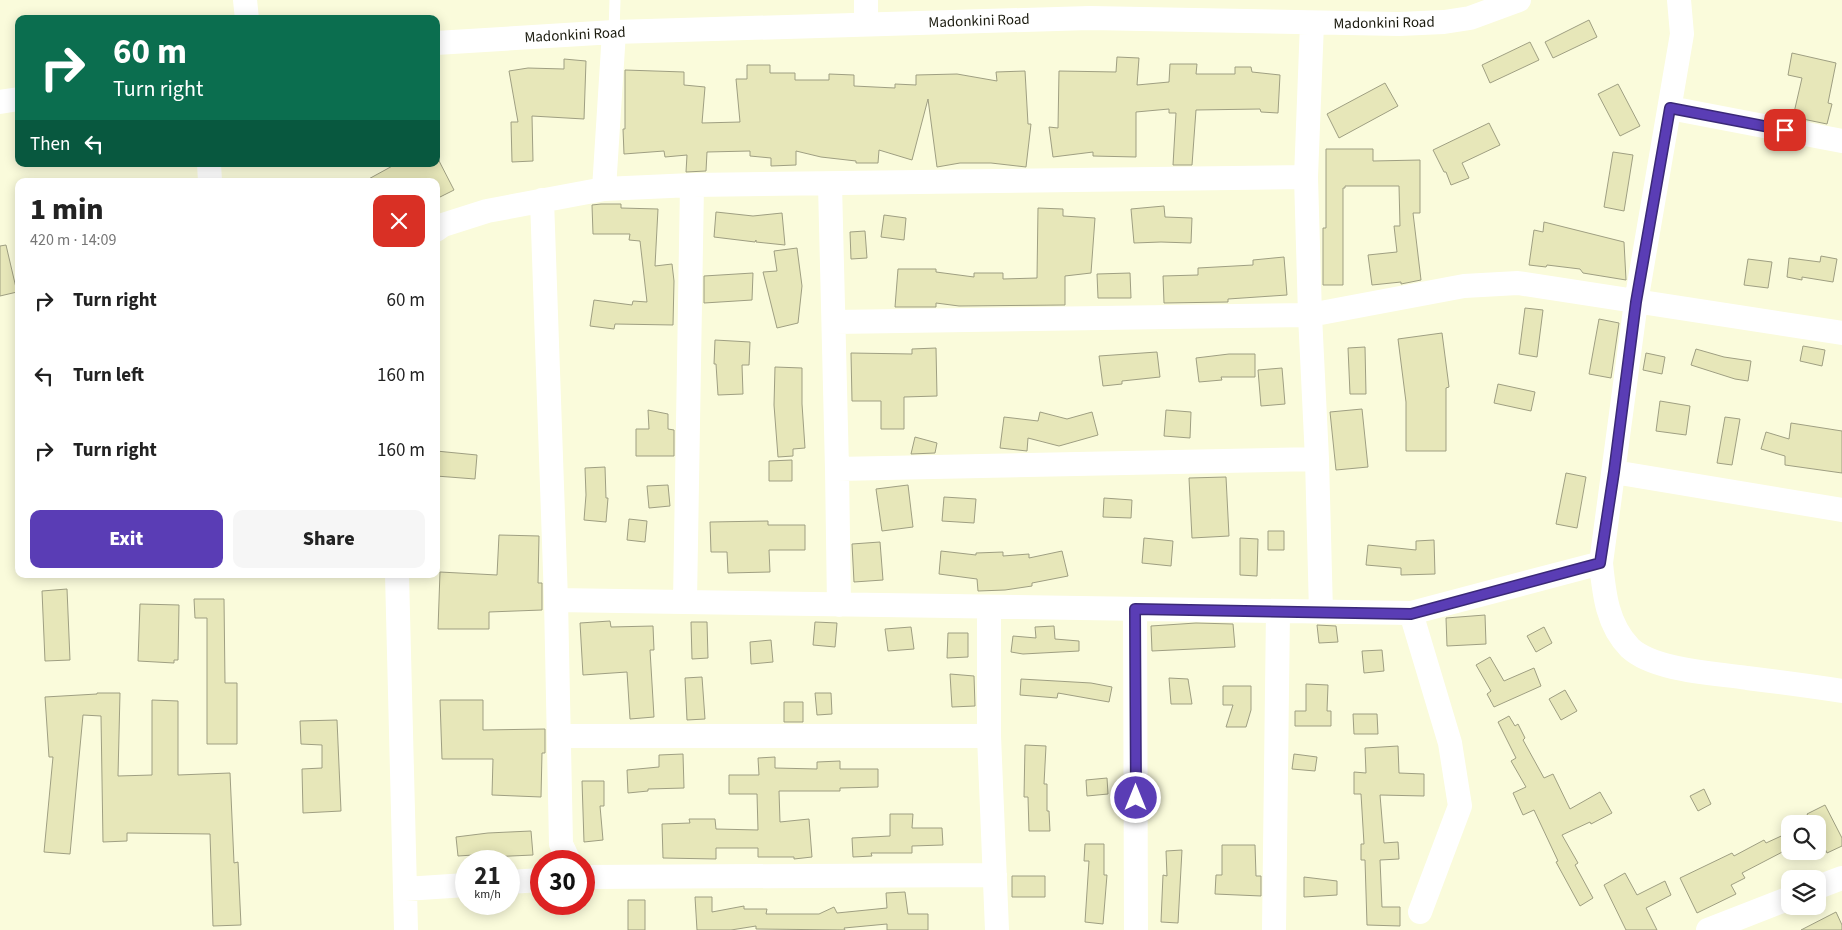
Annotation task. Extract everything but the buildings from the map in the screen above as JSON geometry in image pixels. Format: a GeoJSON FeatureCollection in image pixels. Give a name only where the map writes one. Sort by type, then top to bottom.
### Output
{"type":"FeatureCollection","features":[{"type":"Feature","properties":{"kind":"street"},"geometry":{"type":"LineString","coordinates":[[245,0],[247,15]]}},
{"type":"Feature","properties":{"kind":"street"},"geometry":{"type":"LineString","coordinates":[[866,0],[866,24]]}},
{"type":"Feature","properties":{"kind":"street","name":"Madonkini Road"},"geometry":{"type":"LineString","coordinates":[[440,43],[614,32],[1090,18],[1399,24],[1444,22],[1470,18],[1519,0]]}},
{"type":"Feature","properties":{"kind":"street"},"geometry":{"type":"LineString","coordinates":[[1679,0],[1682,34],[1636,302],[1600,563],[1604,598],[1613,623],[1630,648],[1652,661],[1680,668],[1842,691]]}},
{"type":"Feature","properties":{"kind":"street"},"geometry":{"type":"LineString","coordinates":[[1312,23],[1306,177],[1321,612]]}},
{"type":"Feature","properties":{"kind":"street"},"geometry":{"type":"LineString","coordinates":[[604,189],[614,32]]}},
{"type":"Feature","properties":{"kind":"street"},"geometry":{"type":"LineString","coordinates":[[0,102],[15,100]]}},
{"type":"Feature","properties":{"kind":"street"},"geometry":{"type":"LineString","coordinates":[[1670,108],[1842,141]]}},
{"type":"Feature","properties":{"kind":"street"},"geometry":{"type":"LineString","coordinates":[[440,227],[487,211],[604,189],[692,185],[1306,177]]}},
{"type":"Feature","properties":{"kind":"street"},"geometry":{"type":"LineString","coordinates":[[830,184],[839,605]]}},
{"type":"Feature","properties":{"kind":"street"},"geometry":{"type":"LineString","coordinates":[[685,602],[692,185]]}},
{"type":"Feature","properties":{"kind":"street"},"geometry":{"type":"LineString","coordinates":[[542,200],[556,600],[561,844],[564,850]]}},
{"type":"Feature","properties":{"kind":"street"},"geometry":{"type":"LineString","coordinates":[[834,322],[1310,315],[1464,286],[1518,283],[1842,333]]}},
{"type":"Feature","properties":{"kind":"street"},"geometry":{"type":"LineString","coordinates":[[837,469],[1317,458]]}},
{"type":"Feature","properties":{"kind":"street"},"geometry":{"type":"LineString","coordinates":[[1614,472],[1842,510]]}},
{"type":"Feature","properties":{"kind":"street"},"geometry":{"type":"LineString","coordinates":[[556,600],[1411,614],[1600,563]]}},
{"type":"Feature","properties":{"kind":"street"},"geometry":{"type":"LineString","coordinates":[[398,578],[406,930]]}},
{"type":"Feature","properties":{"kind":"street"},"geometry":{"type":"LineString","coordinates":[[989,607],[989,736],[997,930]]}},
{"type":"Feature","properties":{"kind":"street"},"geometry":{"type":"LineString","coordinates":[[1135,609],[1136,930]]}},
{"type":"Feature","properties":{"kind":"street"},"geometry":{"type":"LineString","coordinates":[[1274,930],[1278,611]]}},
{"type":"Feature","properties":{"kind":"street"},"geometry":{"type":"LineString","coordinates":[[1411,614],[1450,744],[1460,806],[1420,912]]}},
{"type":"Feature","properties":{"kind":"street"},"geometry":{"type":"LineString","coordinates":[[560,736],[989,736]]}},
{"type":"Feature","properties":{"kind":"street"},"geometry":{"type":"LineString","coordinates":[[595,877],[995,875]]}},
{"type":"Feature","properties":{"kind":"street"},"geometry":{"type":"LineString","coordinates":[[1826,884],[1842,878]]}},
{"type":"Feature","properties":{"kind":"street"},"geometry":{"type":"LineString","coordinates":[[405,889],[455,886]]}},
{"type":"Feature","properties":{"kind":"street"},"geometry":{"type":"LineString","coordinates":[[1708,930],[1781,902]]}},
{"type":"Feature","properties":{"kind":"lane"},"geometry":{"type":"LineString","coordinates":[[614,32],[615,0]]}},
{"type":"Feature","properties":{"kind":"route"},"geometry":{"type":"LineString","coordinates":[[1136,798],[1135,609],[1411,614],[1600,563],[1636,302],[1670,108],[1785,130]]}}]}
